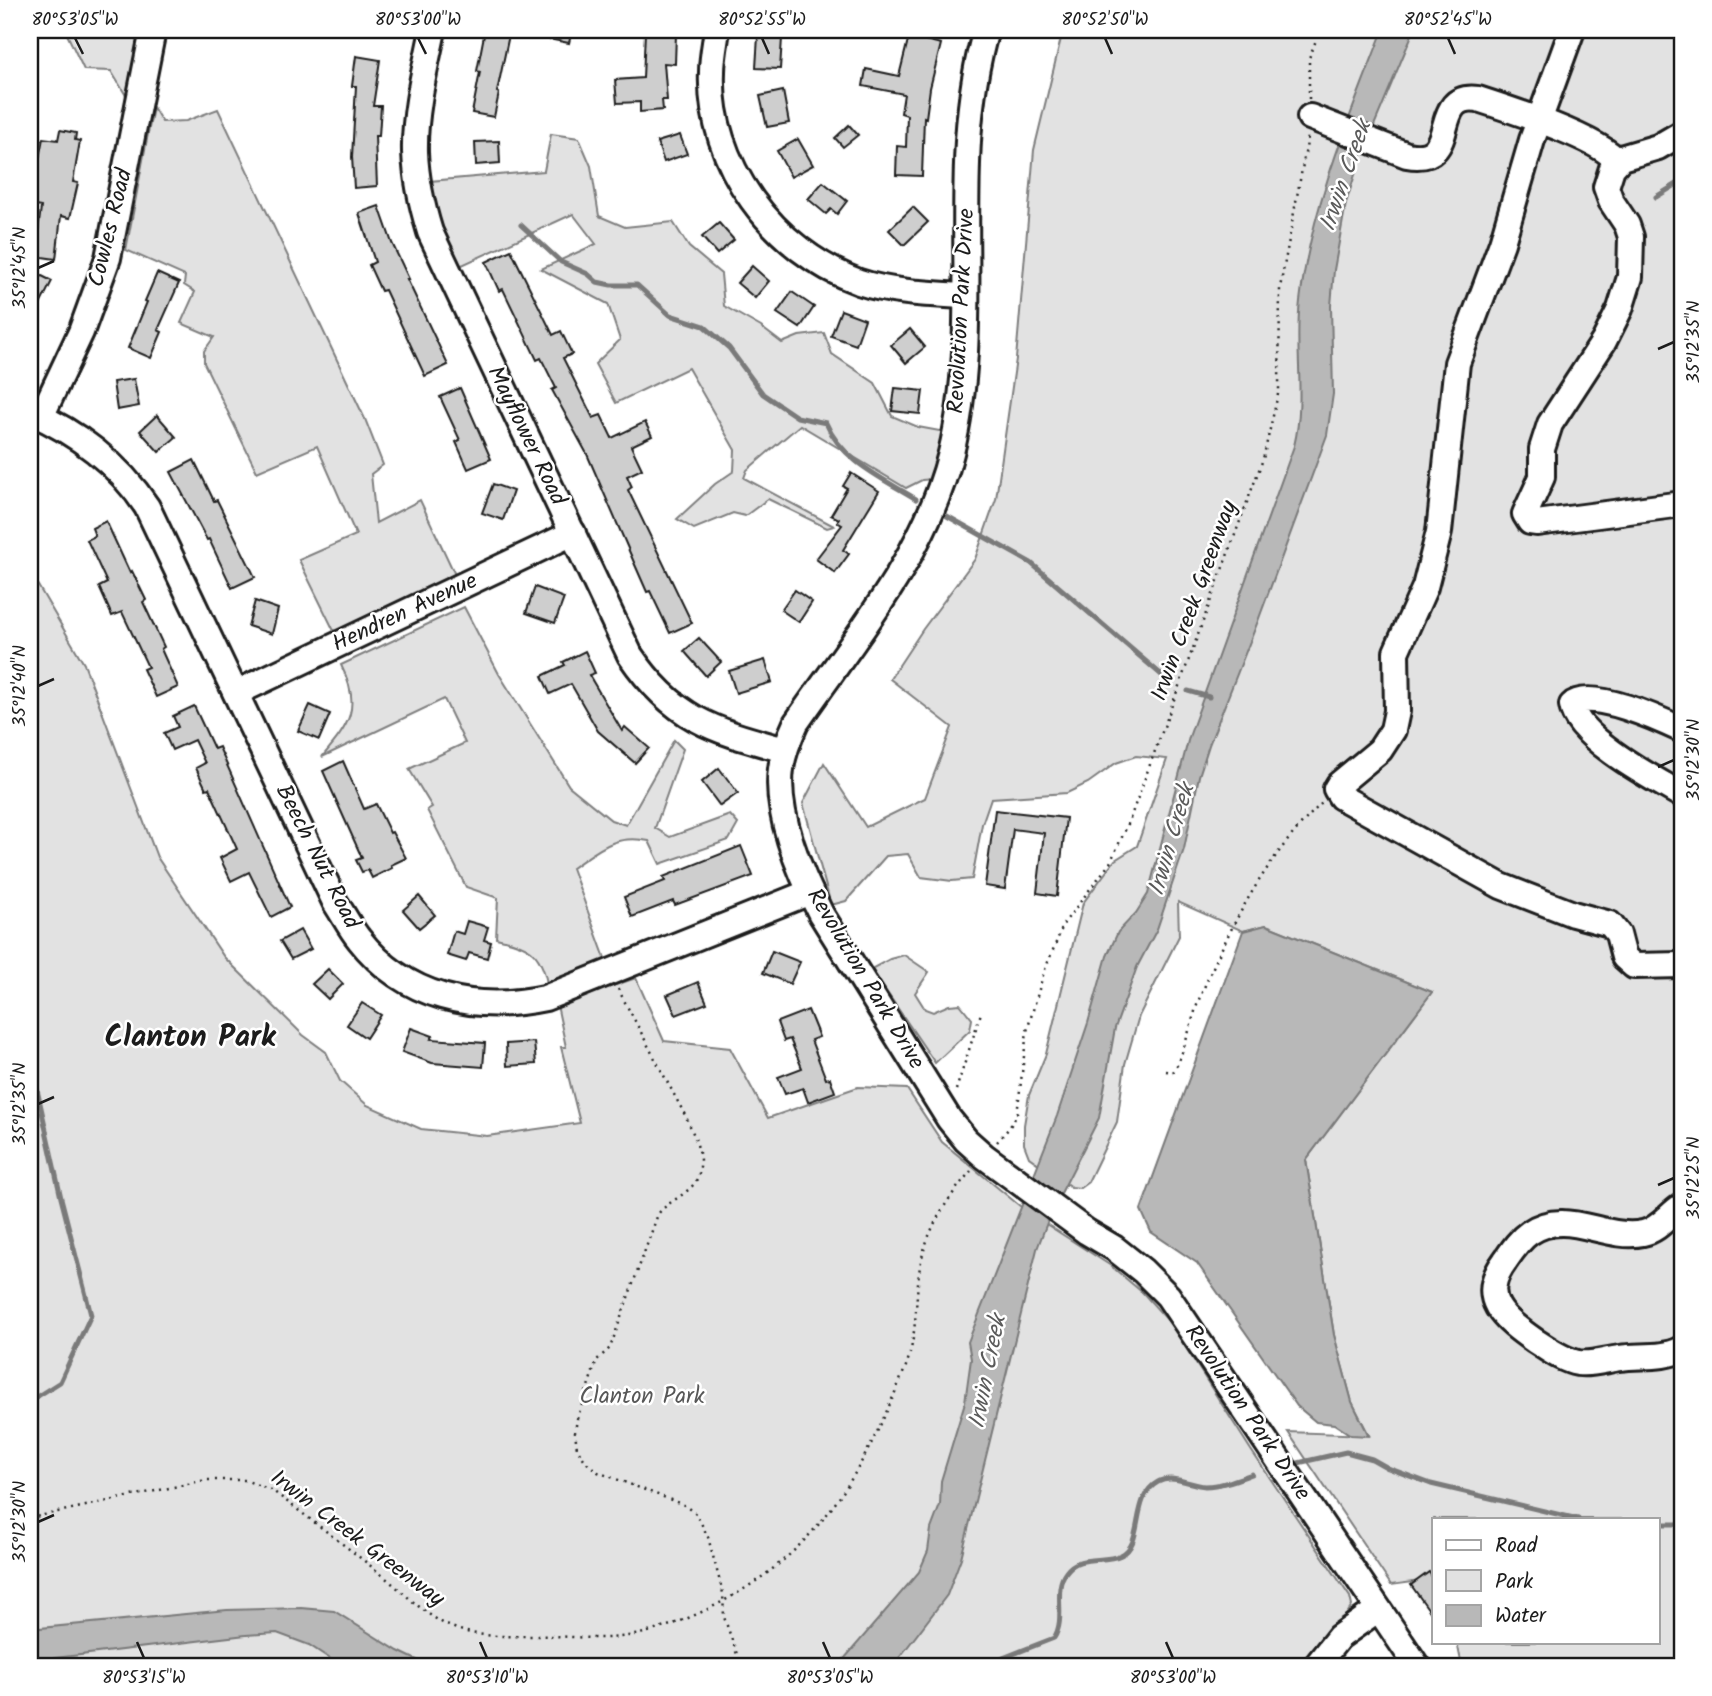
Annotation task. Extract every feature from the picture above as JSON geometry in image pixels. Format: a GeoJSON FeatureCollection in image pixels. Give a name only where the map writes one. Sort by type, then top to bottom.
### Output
{"type":"FeatureCollection","features":[{"type":"Feature","properties":{"kind":"street","name":"Cowles Road"},"geometry":{"type":"LineString","coordinates":[[36,414],[81,332],[108,258],[153,30]]}},
{"type":"Feature","properties":{"kind":"street","name":"Mayflower Road"},"geometry":{"type":"LineString","coordinates":[[433,30],[417,122],[415,152],[425,216],[442,262],[630,655],[654,689],[699,722],[727,734],[785,750]]}},
{"type":"Feature","properties":{"kind":"street"},"geometry":{"type":"LineString","coordinates":[[717,30],[712,72],[713,103],[721,137],[736,174],[773,226],[811,258],[860,282],[919,293],[965,296]]}},
{"type":"Feature","properties":{"kind":"street","name":"Revolution Park Drive"},"geometry":{"type":"LineString","coordinates":[[986,30],[971,101],[967,147],[964,344],[959,410],[951,453],[939,494],[912,552],[796,723],[785,750],[781,772],[782,800],[794,852],[810,892],[838,944],[949,1119],[966,1140],[1016,1181],[1114,1248],[1168,1296],[1417,1666]]}},
{"type":"Feature","properties":{"kind":"street"},"geometry":{"type":"LineString","coordinates":[[1326,787],[1339,784],[1380,750],[1392,730],[1397,711],[1396,652],[1425,587],[1438,532],[1457,363],[1505,236],[1538,121],[1572,30]]}},
{"type":"Feature","properties":{"kind":"street"},"geometry":{"type":"LineString","coordinates":[[1318,120],[1407,155],[1420,156],[1428,153],[1442,138],[1451,107],[1464,98],[1478,99],[1593,145],[1609,153],[1617,161]]}},
{"type":"Feature","properties":{"kind":"street"},"geometry":{"type":"LineString","coordinates":[[1682,133],[1658,147],[1627,156],[1612,167],[1606,187],[1630,237],[1630,277],[1620,309],[1604,341],[1550,424],[1542,449],[1542,477],[1525,516],[1530,522],[1537,523],[1682,504]]}},
{"type":"Feature","properties":{"kind":"street","name":"Beech Nut Road"},"geometry":{"type":"LineString","coordinates":[[36,414],[94,450],[120,472],[139,494],[324,881],[358,939],[384,965],[433,993],[489,1005],[517,1004],[545,998],[810,892]]}},
{"type":"Feature","properties":{"kind":"street","name":"Hendren Avenue"},"geometry":{"type":"LineString","coordinates":[[236,693],[573,533]]}},
{"type":"Feature","properties":{"kind":"street"},"geometry":{"type":"LineString","coordinates":[[1682,730],[1622,706],[1581,700],[1576,700],[1572,705],[1576,717],[1596,739],[1653,779],[1682,795]]}},
{"type":"Feature","properties":{"kind":"street"},"geometry":{"type":"LineString","coordinates":[[1326,787],[1501,886],[1573,914],[1610,924],[1618,934],[1624,957],[1634,966],[1682,965]]}},
{"type":"Feature","properties":{"kind":"street"},"geometry":{"type":"LineString","coordinates":[[1682,1206],[1652,1230],[1643,1233],[1627,1233],[1577,1224],[1544,1225],[1521,1240],[1483,1282],[1505,1317],[1533,1339],[1568,1360],[1590,1363],[1671,1354],[1682,1349]]}},
{"type":"Feature","properties":{"kind":"street"},"geometry":{"type":"LineString","coordinates":[[1316,1666],[1339,1637],[1377,1609]]}},
{"type":"Feature","properties":{"kind":"path","name":"Irwin Creek Greenway"},"geometry":{"type":"LineString","coordinates":[[994,1145],[1013,1122],[1019,1104],[1027,1031],[1044,972],[1064,923],[1110,863],[1128,824],[1263,459],[1279,390],[1280,288],[1318,120],[1308,67],[1320,30]]}},
{"type":"Feature","properties":{"kind":"path"},"geometry":{"type":"LineString","coordinates":[[1166,1071],[1173,1072],[1175,1069],[1210,974],[1238,918],[1262,876],[1326,787]]}},
{"type":"Feature","properties":{"kind":"path"},"geometry":{"type":"LineString","coordinates":[[614,982],[690,1125],[700,1164],[696,1182],[666,1204],[658,1214],[609,1349],[597,1360],[577,1419],[576,1441],[586,1462],[598,1472],[692,1510],[708,1537],[721,1584],[728,1633],[741,1666]]}},
{"type":"Feature","properties":{"kind":"path"},"geometry":{"type":"LineString","coordinates":[[953,1095],[981,1013]]}},
{"type":"Feature","properties":{"kind":"path","name":"Irwin Creek Greenway"},"geometry":{"type":"LineString","coordinates":[[31,1518],[192,1482],[220,1478],[253,1482],[274,1491],[442,1623],[459,1630],[506,1636],[630,1636],[674,1623],[723,1601],[776,1566],[800,1547],[827,1517],[865,1456],[889,1407],[911,1352],[919,1268],[926,1242],[948,1199],[975,1167]]}},
{"type":"Feature","properties":{"kind":"green space"},"geometry":{"type":"Polygon","coordinates":[[[65,30],[143,30],[130,102],[111,71],[84,70],[65,30]]]}},
{"type":"Feature","properties":{"kind":"green space"},"geometry":{"type":"Polygon","coordinates":[[[1063,30],[1682,30],[1682,1666],[1462,1666],[1457,1644],[1660,1644],[1660,1518],[1432,1518],[1432,1595],[1420,1581],[1391,1585],[1288,1432],[1369,1435],[1352,1402],[1334,1335],[1306,1160],[1432,992],[1266,925],[1243,931],[1178,902],[1179,936],[1139,1016],[1125,1064],[1117,1122],[1088,1182],[1080,1188],[1071,1187],[1029,1157],[1024,1144],[1024,1125],[1029,1095],[1046,1054],[1083,903],[1115,860],[1137,846],[1167,759],[1136,756],[1116,763],[1088,783],[1067,793],[991,798],[982,824],[972,879],[952,881],[921,877],[908,854],[886,856],[846,901],[831,905],[803,803],[824,763],[866,827],[925,798],[952,727],[890,679],[975,559],[996,499],[1016,359],[1034,150],[1063,30]]]}},
{"type":"Feature","properties":{"kind":"green space"},"geometry":{"type":"Polygon","coordinates":[[[153,107],[162,122],[186,121],[218,109],[365,419],[383,465],[371,474],[376,523],[420,500],[457,579],[336,635],[299,560],[356,535],[317,446],[257,472],[204,363],[204,351],[214,337],[181,323],[195,292],[184,285],[185,276],[126,250],[153,107]]]}},
{"type":"Feature","properties":{"kind":"green space"},"geometry":{"type":"Polygon","coordinates":[[[551,134],[579,138],[591,166],[599,216],[625,227],[673,222],[689,247],[721,274],[724,306],[761,327],[782,343],[799,336],[824,333],[832,354],[875,383],[892,416],[918,427],[945,432],[933,479],[922,480],[906,488],[800,425],[747,470],[744,478],[834,526],[827,528],[768,499],[745,516],[733,513],[694,529],[677,519],[715,484],[734,471],[735,450],[688,368],[616,403],[595,364],[620,340],[608,304],[541,269],[596,244],[573,214],[460,266],[439,229],[430,181],[544,171],[551,134]]]}},
{"type":"Feature","properties":{"kind":"green space","name":"Clanton Park"},"geometry":{"type":"Polygon","coordinates":[[[30,572],[84,664],[157,857],[224,957],[303,1035],[326,1052],[340,1081],[367,1105],[421,1129],[487,1136],[580,1123],[561,1047],[566,1047],[557,1005],[636,978],[664,1041],[730,1048],[768,1118],[858,1087],[907,1089],[942,1142],[1026,1211],[1111,1266],[1143,1293],[1170,1323],[1350,1597],[1352,1606],[1346,1615],[1325,1634],[1302,1666],[30,1666],[30,572]]]}},
{"type":"Feature","properties":{"kind":"green space"},"geometry":{"type":"Polygon","coordinates":[[[464,607],[499,674],[569,786],[611,820],[626,825],[674,740],[683,749],[655,828],[670,837],[730,815],[738,824],[729,840],[660,864],[649,841],[637,839],[608,845],[572,868],[606,961],[547,983],[541,963],[531,951],[516,943],[496,938],[498,898],[466,887],[427,810],[432,807],[409,769],[465,743],[444,699],[322,757],[340,735],[350,714],[351,692],[341,665],[464,607]]]}},
{"type":"Feature","properties":{"kind":"green space"},"geometry":{"type":"Polygon","coordinates":[[[904,955],[929,972],[915,993],[925,1009],[933,1012],[949,1005],[960,1004],[972,1019],[970,1030],[935,1063],[871,969],[904,955]]]}},
{"type":"Feature","properties":{"kind":"water","name":"Irwin Creek"},"geometry":{"type":"Polygon","coordinates":[[[1383,30],[1414,30],[1360,159],[1346,203],[1334,270],[1331,306],[1333,394],[1327,435],[1209,745],[1199,776],[1184,849],[1157,929],[1137,967],[1115,1028],[1099,1118],[1050,1215],[1037,1249],[961,1558],[947,1595],[893,1666],[838,1666],[919,1572],[928,1551],[931,1529],[940,1505],[941,1481],[965,1402],[971,1359],[968,1342],[1057,1116],[1107,956],[1118,932],[1136,913],[1148,894],[1189,737],[1294,446],[1300,392],[1300,301],[1305,266],[1333,163],[1383,30]]]}},
{"type":"Feature","properties":{"kind":"water"},"geometry":{"type":"Polygon","coordinates":[[[1266,925],[1432,992],[1306,1160],[1334,1335],[1352,1402],[1369,1436],[1351,1435],[1334,1424],[1316,1422],[1297,1406],[1197,1263],[1151,1232],[1141,1210],[1243,931],[1266,925]]]}},
{"type":"Feature","properties":{"kind":"water"},"geometry":{"type":"Polygon","coordinates":[[[301,1608],[334,1611],[398,1651],[429,1666],[341,1666],[309,1645],[277,1633],[30,1661],[30,1629],[227,1610],[301,1608]]]}},
{"type":"Feature","properties":{"kind":"building"},"geometry":{"type":"Polygon","coordinates":[[[485,30],[510,30],[494,117],[472,113],[485,30]]]}},
{"type":"Feature","properties":{"kind":"building"},"geometry":{"type":"Polygon","coordinates":[[[534,30],[572,30],[569,43],[533,36],[534,30]]]}},
{"type":"Feature","properties":{"kind":"building"},"geometry":{"type":"Polygon","coordinates":[[[645,32],[676,33],[675,64],[664,63],[667,100],[662,100],[663,110],[640,112],[640,102],[617,103],[615,80],[643,78],[645,32]]]}},
{"type":"Feature","properties":{"kind":"building"},"geometry":{"type":"Polygon","coordinates":[[[758,36],[782,38],[780,69],[756,68],[758,36]]]}},
{"type":"Feature","properties":{"kind":"building"},"geometry":{"type":"Polygon","coordinates":[[[909,36],[941,44],[926,118],[924,117],[922,176],[896,175],[897,146],[906,147],[907,115],[901,113],[904,94],[863,86],[866,69],[899,76],[909,36]]]}},
{"type":"Feature","properties":{"kind":"building"},"geometry":{"type":"Polygon","coordinates":[[[356,56],[380,60],[373,106],[381,106],[379,136],[375,136],[377,186],[354,188],[352,157],[356,86],[352,86],[356,56]]]}},
{"type":"Feature","properties":{"kind":"building"},"geometry":{"type":"Polygon","coordinates":[[[783,91],[789,123],[767,127],[760,96],[783,91]]]}},
{"type":"Feature","properties":{"kind":"building"},"geometry":{"type":"Polygon","coordinates":[[[849,125],[858,135],[843,147],[835,138],[849,125]]]}},
{"type":"Feature","properties":{"kind":"building"},"geometry":{"type":"Polygon","coordinates":[[[60,130],[76,133],[75,140],[80,141],[73,182],[78,183],[70,218],[61,216],[56,259],[35,256],[41,207],[30,205],[30,172],[36,174],[43,138],[58,140],[60,130]]]}},
{"type":"Feature","properties":{"kind":"building"},"geometry":{"type":"Polygon","coordinates":[[[680,135],[687,154],[664,162],[657,142],[680,135]]]}},
{"type":"Feature","properties":{"kind":"building"},"geometry":{"type":"Polygon","coordinates":[[[798,139],[813,165],[791,177],[777,151],[798,139]]]}},
{"type":"Feature","properties":{"kind":"building"},"geometry":{"type":"Polygon","coordinates":[[[499,141],[500,163],[476,165],[475,142],[499,141]]]}},
{"type":"Feature","properties":{"kind":"building"},"geometry":{"type":"Polygon","coordinates":[[[823,182],[847,201],[837,214],[831,209],[826,214],[808,199],[823,182]]]}},
{"type":"Feature","properties":{"kind":"building"},"geometry":{"type":"Polygon","coordinates":[[[379,206],[407,279],[448,365],[425,376],[385,290],[381,291],[369,265],[375,262],[359,213],[379,206]]]}},
{"type":"Feature","properties":{"kind":"building"},"geometry":{"type":"Polygon","coordinates":[[[913,207],[928,222],[904,245],[889,230],[913,207]]]}},
{"type":"Feature","properties":{"kind":"building"},"geometry":{"type":"Polygon","coordinates":[[[719,223],[734,240],[717,254],[702,237],[719,223]]]}},
{"type":"Feature","properties":{"kind":"building"},"geometry":{"type":"Polygon","coordinates":[[[511,250],[553,335],[561,331],[572,354],[563,358],[593,418],[601,415],[612,438],[645,422],[652,436],[631,446],[642,469],[627,476],[632,487],[628,490],[692,623],[670,633],[650,591],[647,592],[587,454],[552,390],[556,388],[541,358],[537,360],[503,289],[499,291],[486,262],[511,250]]]}},
{"type":"Feature","properties":{"kind":"building"},"geometry":{"type":"Polygon","coordinates":[[[752,266],[769,281],[755,298],[737,283],[752,266]]]}},
{"type":"Feature","properties":{"kind":"building"},"geometry":{"type":"Polygon","coordinates":[[[30,270],[52,281],[39,307],[30,303],[30,270]]]}},
{"type":"Feature","properties":{"kind":"building"},"geometry":{"type":"Polygon","coordinates":[[[157,273],[179,283],[158,330],[162,332],[151,358],[128,348],[157,273]]]}},
{"type":"Feature","properties":{"kind":"building"},"geometry":{"type":"Polygon","coordinates":[[[792,292],[814,307],[800,328],[777,313],[792,292]]]}},
{"type":"Feature","properties":{"kind":"building"},"geometry":{"type":"Polygon","coordinates":[[[841,310],[865,319],[856,345],[831,336],[841,310]]]}},
{"type":"Feature","properties":{"kind":"building"},"geometry":{"type":"Polygon","coordinates":[[[910,329],[925,347],[906,363],[891,345],[910,329]]]}},
{"type":"Feature","properties":{"kind":"building"},"geometry":{"type":"Polygon","coordinates":[[[134,379],[139,406],[117,410],[113,382],[134,379]]]}},
{"type":"Feature","properties":{"kind":"building"},"geometry":{"type":"Polygon","coordinates":[[[460,388],[491,459],[468,469],[456,442],[460,440],[440,397],[460,388]]]}},
{"type":"Feature","properties":{"kind":"building"},"geometry":{"type":"Polygon","coordinates":[[[895,388],[923,391],[920,414],[892,411],[895,388]]]}},
{"type":"Feature","properties":{"kind":"building"},"geometry":{"type":"Polygon","coordinates":[[[157,415],[176,437],[159,452],[140,431],[157,415]]]}},
{"type":"Feature","properties":{"kind":"building"},"geometry":{"type":"Polygon","coordinates":[[[194,460],[255,577],[232,588],[209,539],[207,540],[171,472],[194,460]]]}},
{"type":"Feature","properties":{"kind":"building"},"geometry":{"type":"Polygon","coordinates":[[[851,473],[879,491],[843,550],[849,554],[835,573],[816,559],[842,525],[837,522],[839,519],[831,515],[847,488],[843,486],[851,473]]]}},
{"type":"Feature","properties":{"kind":"building"},"geometry":{"type":"Polygon","coordinates":[[[493,484],[513,491],[503,520],[482,513],[493,484]]]}},
{"type":"Feature","properties":{"kind":"building"},"geometry":{"type":"Polygon","coordinates":[[[106,521],[146,600],[143,602],[164,647],[161,649],[178,687],[156,697],[143,669],[148,667],[122,612],[112,616],[99,587],[107,583],[87,540],[95,536],[92,528],[106,521]]]}},
{"type":"Feature","properties":{"kind":"building"},"geometry":{"type":"Polygon","coordinates":[[[535,587],[564,598],[555,623],[526,613],[535,587]]]}},
{"type":"Feature","properties":{"kind":"building"},"geometry":{"type":"Polygon","coordinates":[[[795,590],[812,602],[799,622],[781,610],[795,590]]]}},
{"type":"Feature","properties":{"kind":"building"},"geometry":{"type":"Polygon","coordinates":[[[255,601],[278,609],[272,634],[248,626],[255,601]]]}},
{"type":"Feature","properties":{"kind":"building"},"geometry":{"type":"Polygon","coordinates":[[[699,638],[721,662],[706,676],[684,651],[699,638]]]}},
{"type":"Feature","properties":{"kind":"building"},"geometry":{"type":"Polygon","coordinates":[[[585,651],[595,673],[589,675],[622,731],[625,727],[649,748],[635,763],[598,731],[571,684],[550,694],[542,676],[585,651]]]}},
{"type":"Feature","properties":{"kind":"building"},"geometry":{"type":"Polygon","coordinates":[[[765,660],[772,682],[736,693],[729,671],[765,660]]]}},
{"type":"Feature","properties":{"kind":"building"},"geometry":{"type":"Polygon","coordinates":[[[310,705],[330,714],[319,740],[298,731],[310,705]]]}},
{"type":"Feature","properties":{"kind":"building"},"geometry":{"type":"Polygon","coordinates":[[[194,706],[214,749],[219,747],[290,907],[271,917],[249,872],[231,881],[220,858],[237,849],[209,788],[206,789],[196,768],[205,763],[194,740],[172,750],[164,733],[178,727],[173,716],[194,706]]]}},
{"type":"Feature","properties":{"kind":"building"},"geometry":{"type":"Polygon","coordinates":[[[343,761],[364,809],[376,804],[406,858],[372,878],[368,870],[362,872],[356,860],[362,858],[323,771],[343,761]]]}},
{"type":"Feature","properties":{"kind":"building"},"geometry":{"type":"Polygon","coordinates":[[[719,768],[738,793],[720,806],[702,782],[719,768]]]}},
{"type":"Feature","properties":{"kind":"building"},"geometry":{"type":"Polygon","coordinates":[[[995,810],[1066,818],[1057,896],[1037,893],[1044,833],[1013,829],[1005,889],[985,886],[995,810]]]}},
{"type":"Feature","properties":{"kind":"building"},"geometry":{"type":"Polygon","coordinates":[[[741,846],[753,876],[675,905],[673,901],[632,917],[624,897],[665,881],[663,877],[741,846]]]}},
{"type":"Feature","properties":{"kind":"building"},"geometry":{"type":"Polygon","coordinates":[[[419,896],[435,915],[419,928],[403,910],[419,896]]]}},
{"type":"Feature","properties":{"kind":"building"},"geometry":{"type":"Polygon","coordinates":[[[467,921],[488,927],[484,940],[491,942],[487,958],[469,953],[466,961],[447,955],[454,931],[463,934],[467,921]]]}},
{"type":"Feature","properties":{"kind":"building"},"geometry":{"type":"Polygon","coordinates":[[[300,930],[311,949],[291,959],[280,941],[300,930]]]}},
{"type":"Feature","properties":{"kind":"building"},"geometry":{"type":"Polygon","coordinates":[[[772,951],[800,962],[790,984],[763,973],[772,951]]]}},
{"type":"Feature","properties":{"kind":"building"},"geometry":{"type":"Polygon","coordinates":[[[328,969],[343,984],[328,999],[312,984],[328,969]]]}},
{"type":"Feature","properties":{"kind":"building"},"geometry":{"type":"Polygon","coordinates":[[[698,982],[707,1003],[676,1015],[667,995],[698,982]]]}},
{"type":"Feature","properties":{"kind":"building"},"geometry":{"type":"Polygon","coordinates":[[[362,1003],[381,1015],[366,1038],[347,1025],[362,1003]]]}},
{"type":"Feature","properties":{"kind":"building"},"geometry":{"type":"Polygon","coordinates":[[[808,1010],[819,1037],[811,1040],[826,1079],[830,1078],[835,1092],[808,1102],[803,1088],[785,1094],[778,1077],[802,1068],[790,1039],[784,1041],[777,1022],[808,1010]]]}},
{"type":"Feature","properties":{"kind":"building"},"geometry":{"type":"Polygon","coordinates":[[[411,1028],[433,1036],[431,1039],[485,1043],[483,1067],[432,1063],[402,1052],[411,1028]]]}},
{"type":"Feature","properties":{"kind":"building"},"geometry":{"type":"Polygon","coordinates":[[[534,1042],[536,1064],[507,1066],[506,1044],[534,1042]]]}},
{"type":"Feature","properties":{"kind":"building"},"geometry":{"type":"Polygon","coordinates":[[[1429,1572],[1432,1577],[1432,1614],[1411,1585],[1429,1572]]]}},
{"type":"Feature","properties":{"kind":"waterway"},"geometry":{"type":"LineString","coordinates":[[1656,197],[1682,181]]}},
{"type":"Feature","properties":{"kind":"waterway"},"geometry":{"type":"LineString","coordinates":[[521,225],[561,262],[588,274],[597,282],[637,285],[670,315],[704,326],[729,348],[763,394],[797,417],[826,423],[842,448],[853,458],[916,499]]}},
{"type":"Feature","properties":{"kind":"waterway"},"geometry":{"type":"LineString","coordinates":[[947,516],[1031,563],[1171,683]]}},
{"type":"Feature","properties":{"kind":"waterway"},"geometry":{"type":"LineString","coordinates":[[1188,691],[1209,697]]}},
{"type":"Feature","properties":{"kind":"waterway"},"geometry":{"type":"LineString","coordinates":[[30,1058],[61,1198],[91,1315],[60,1382],[30,1401]]}},
{"type":"Feature","properties":{"kind":"waterway"},"geometry":{"type":"LineString","coordinates":[[1298,1463],[1346,1452],[1372,1459],[1431,1484],[1574,1518]]}},
{"type":"Feature","properties":{"kind":"waterway"},"geometry":{"type":"LineString","coordinates":[[994,1666],[1003,1658],[1054,1638],[1059,1622],[1060,1587],[1066,1572],[1078,1563],[1114,1558],[1128,1549],[1133,1541],[1144,1498],[1149,1489],[1158,1482],[1176,1479],[1211,1486],[1252,1474]]}},
{"type":"Feature","properties":{"kind":"waterway"},"geometry":{"type":"LineString","coordinates":[[1660,1524],[1682,1524]]}},
{"type":"Feature","properties":{"kind":"district","name":"Clanton Park"},"geometry":{"type":"Point","coordinates":[190,1038]}}]}
